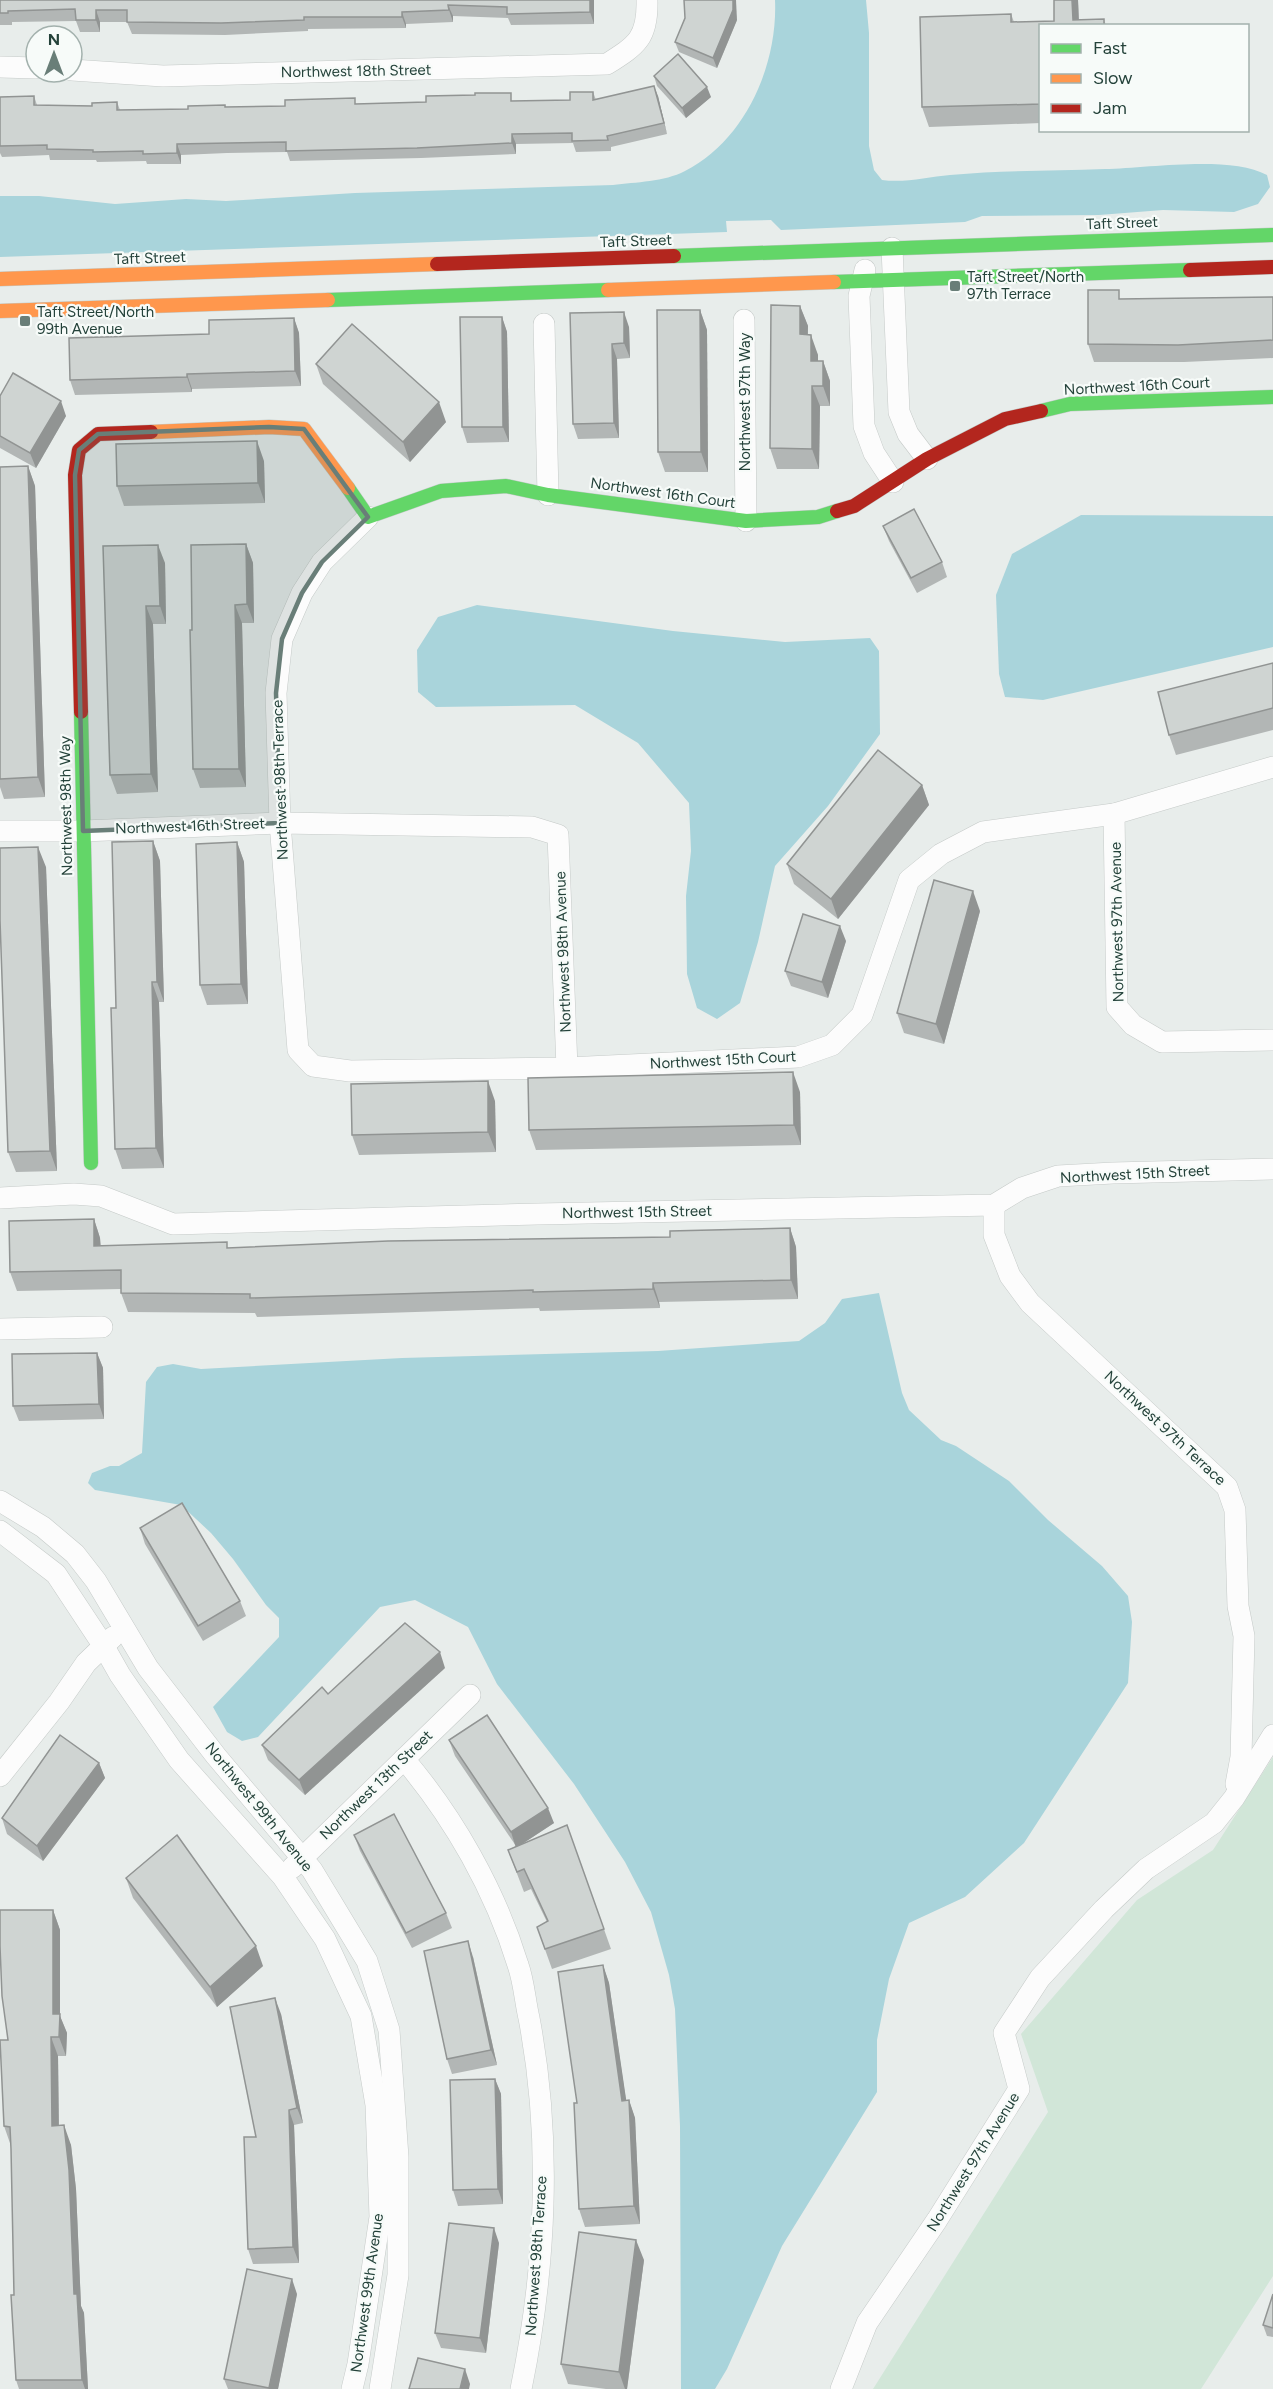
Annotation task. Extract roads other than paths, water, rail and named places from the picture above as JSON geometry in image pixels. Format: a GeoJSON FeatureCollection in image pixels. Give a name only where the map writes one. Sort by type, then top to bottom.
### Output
{"type":"FeatureCollection","features":[{"type":"Feature","properties":{"kind":"street","name":"Northwest 18th Street"},"geometry":{"type":"LineString","coordinates":[[84,71],[163,76],[607,64],[634,47],[647,22],[647,0]]}},
{"type":"Feature","properties":{"kind":"street"},"geometry":{"type":"LineString","coordinates":[[0,67],[24,68]]}},
{"type":"Feature","properties":{"kind":"street","name":"Taft Street"},"geometry":{"type":"LineString","coordinates":[[0,279],[1273,235]]}},
{"type":"Feature","properties":{"kind":"street"},"geometry":{"type":"LineString","coordinates":[[881,248],[892,279],[899,412],[908,434],[927,459]]}},
{"type":"Feature","properties":{"kind":"street"},"geometry":{"type":"LineString","coordinates":[[881,248],[863,280],[859,296],[864,426],[874,453],[893,482]]}},
{"type":"Feature","properties":{"kind":"street"},"geometry":{"type":"LineString","coordinates":[[0,311],[1273,267]]}},
{"type":"Feature","properties":{"kind":"street","name":"Northwest 97th Way"},"geometry":{"type":"LineString","coordinates":[[744,320],[746,521]]}},
{"type":"Feature","properties":{"kind":"street"},"geometry":{"type":"LineString","coordinates":[[544,324],[548,495]]}},
{"type":"Feature","properties":{"kind":"street","name":"Northwest 16th Court"},"geometry":{"type":"LineString","coordinates":[[368,517],[441,491],[506,486],[548,495],[746,521],[818,518],[854,506],[927,459],[1005,419],[1070,404],[1273,397]]}},
{"type":"Feature","properties":{"kind":"street","name":"Northwest 98th Way"},"geometry":{"type":"LineString","coordinates":[[91,1163],[75,475],[79,450],[98,434],[269,427],[304,429],[324,453],[368,517]]}},
{"type":"Feature","properties":{"kind":"street","name":"Northwest 98th Terrace"},"geometry":{"type":"LineString","coordinates":[[313,1066],[298,1050],[280,823],[276,693],[282,639],[302,593],[322,562],[368,517]]}},
{"type":"Feature","properties":{"kind":"street"},"geometry":{"type":"LineString","coordinates":[[1114,813],[1273,767]]}},
{"type":"Feature","properties":{"kind":"street","name":"Northwest 97th Avenue"},"geometry":{"type":"LineString","coordinates":[[1114,813],[1117,1007],[1133,1025],[1162,1042],[1273,1040]]}},
{"type":"Feature","properties":{"kind":"street","name":"Northwest 15th Court"},"geometry":{"type":"LineString","coordinates":[[313,1066],[350,1071],[567,1068],[798,1057],[832,1045],[862,1015],[909,880],[941,854],[983,832],[1114,813]]}},
{"type":"Feature","properties":{"kind":"street","name":"Northwest 16th Street"},"geometry":{"type":"LineString","coordinates":[[0,831],[83,831],[280,823],[532,827],[558,835]]}},
{"type":"Feature","properties":{"kind":"street","name":"Northwest 98th Avenue"},"geometry":{"type":"LineString","coordinates":[[558,835],[567,1068]]}},
{"type":"Feature","properties":{"kind":"street","name":"Northwest 15th Street"},"geometry":{"type":"LineString","coordinates":[[0,1198],[74,1194],[101,1196],[173,1224],[994,1205],[1022,1188],[1058,1176],[1273,1169]]}},
{"type":"Feature","properties":{"kind":"street","name":"Northwest 97th Terrace"},"geometry":{"type":"LineString","coordinates":[[994,1205],[994,1236],[1010,1276],[1030,1303],[1227,1487],[1235,1510],[1238,1606],[1244,1635],[1241,1757],[1234,1798]]}},
{"type":"Feature","properties":{"kind":"street"},"geometry":{"type":"LineString","coordinates":[[0,1329],[102,1327]]}},
{"type":"Feature","properties":{"kind":"street","name":"Northwest 99th Avenue"},"geometry":{"type":"LineString","coordinates":[[0,1501],[43,1527],[75,1554],[96,1581],[148,1668],[216,1756],[302,1858],[367,1961],[389,2030],[398,2157],[398,2275],[380,2389]]}},
{"type":"Feature","properties":{"kind":"street","name":"Northwest 99th Avenue"},"geometry":{"type":"LineString","coordinates":[[0,1531],[56,1574],[120,1675],[179,1760],[283,1876],[325,1939],[361,2016],[376,2105],[380,2217],[358,2364],[352,2389]]}},
{"type":"Feature","properties":{"kind":"street"},"geometry":{"type":"LineString","coordinates":[[0,1776],[59,1702],[86,1663],[123,1629]]}},
{"type":"Feature","properties":{"kind":"street","name":"Northwest 13th Street"},"geometry":{"type":"LineString","coordinates":[[283,1876],[470,1695]]}},
{"type":"Feature","properties":{"kind":"street","name":"Northwest 97th Avenue"},"geometry":{"type":"LineString","coordinates":[[841,2389],[867,2323],[937,2220],[1019,2089],[1004,2033],[1040,1978],[1104,1909],[1146,1869],[1214,1823],[1234,1798],[1273,1735]]}},
{"type":"Feature","properties":{"kind":"street","name":"Northwest 98th Terrace"},"geometry":{"type":"LineString","coordinates":[[404,1759],[443,1809],[480,1875],[503,1924],[519,1966],[537,2063],[543,2173],[535,2309],[521,2389]]}},
{"type":"Feature","properties":{"kind":"water"},"geometry":{"type":"Polygon","coordinates":[[[775,0],[866,0],[869,33],[869,146],[874,170],[882,180],[908,180],[989,172],[1211,164],[1233,165],[1267,175],[1270,187],[1258,204],[1234,212],[1163,210],[1099,215],[982,216],[965,222],[781,230],[771,220],[726,221],[727,232],[0,257],[0,196],[39,196],[115,204],[186,199],[226,201],[355,193],[613,185],[677,175],[706,158],[725,141],[741,121],[754,99],[771,50],[775,0]]]}},
{"type":"Feature","properties":{"kind":"water"},"geometry":{"type":"Polygon","coordinates":[[[1081,515],[1273,516],[1273,647],[1043,700],[1005,697],[999,674],[996,595],[1012,554],[1081,515]]]}},
{"type":"Feature","properties":{"kind":"water"},"geometry":{"type":"Polygon","coordinates":[[[477,605],[673,631],[785,642],[870,638],[879,651],[880,734],[828,806],[775,866],[758,942],[740,1003],[717,1019],[697,1008],[687,974],[686,896],[691,851],[689,803],[638,743],[575,705],[436,707],[418,692],[417,650],[438,617],[477,605]]]}},
{"type":"Feature","properties":{"kind":"water"},"geometry":{"type":"Polygon","coordinates":[[[879,1293],[902,1393],[909,1410],[941,1440],[956,1446],[1009,1481],[1048,1520],[1102,1566],[1128,1596],[1132,1622],[1128,1683],[1024,1843],[965,1897],[909,1923],[889,1979],[877,2040],[877,2092],[782,2246],[727,2369],[715,2389],[681,2389],[680,2126],[675,2009],[669,1975],[651,1912],[625,1862],[574,1784],[497,1684],[468,1627],[415,1600],[380,1607],[258,1737],[242,1741],[227,1732],[213,1707],[279,1637],[279,1618],[266,1605],[211,1533],[181,1505],[95,1490],[88,1483],[92,1473],[110,1466],[119,1466],[142,1453],[146,1382],[157,1367],[173,1364],[201,1369],[402,1358],[658,1351],[799,1341],[825,1323],[842,1299],[879,1293]]]}},
{"type":"Feature","properties":{"kind":"place","name":"Taft Street/North 97th Terrace"},"geometry":{"type":"Point","coordinates":[955,286]}},
{"type":"Feature","properties":{"kind":"place","name":"Taft Street/North 99th Avenue"},"geometry":{"type":"Point","coordinates":[25,321]}}]}
